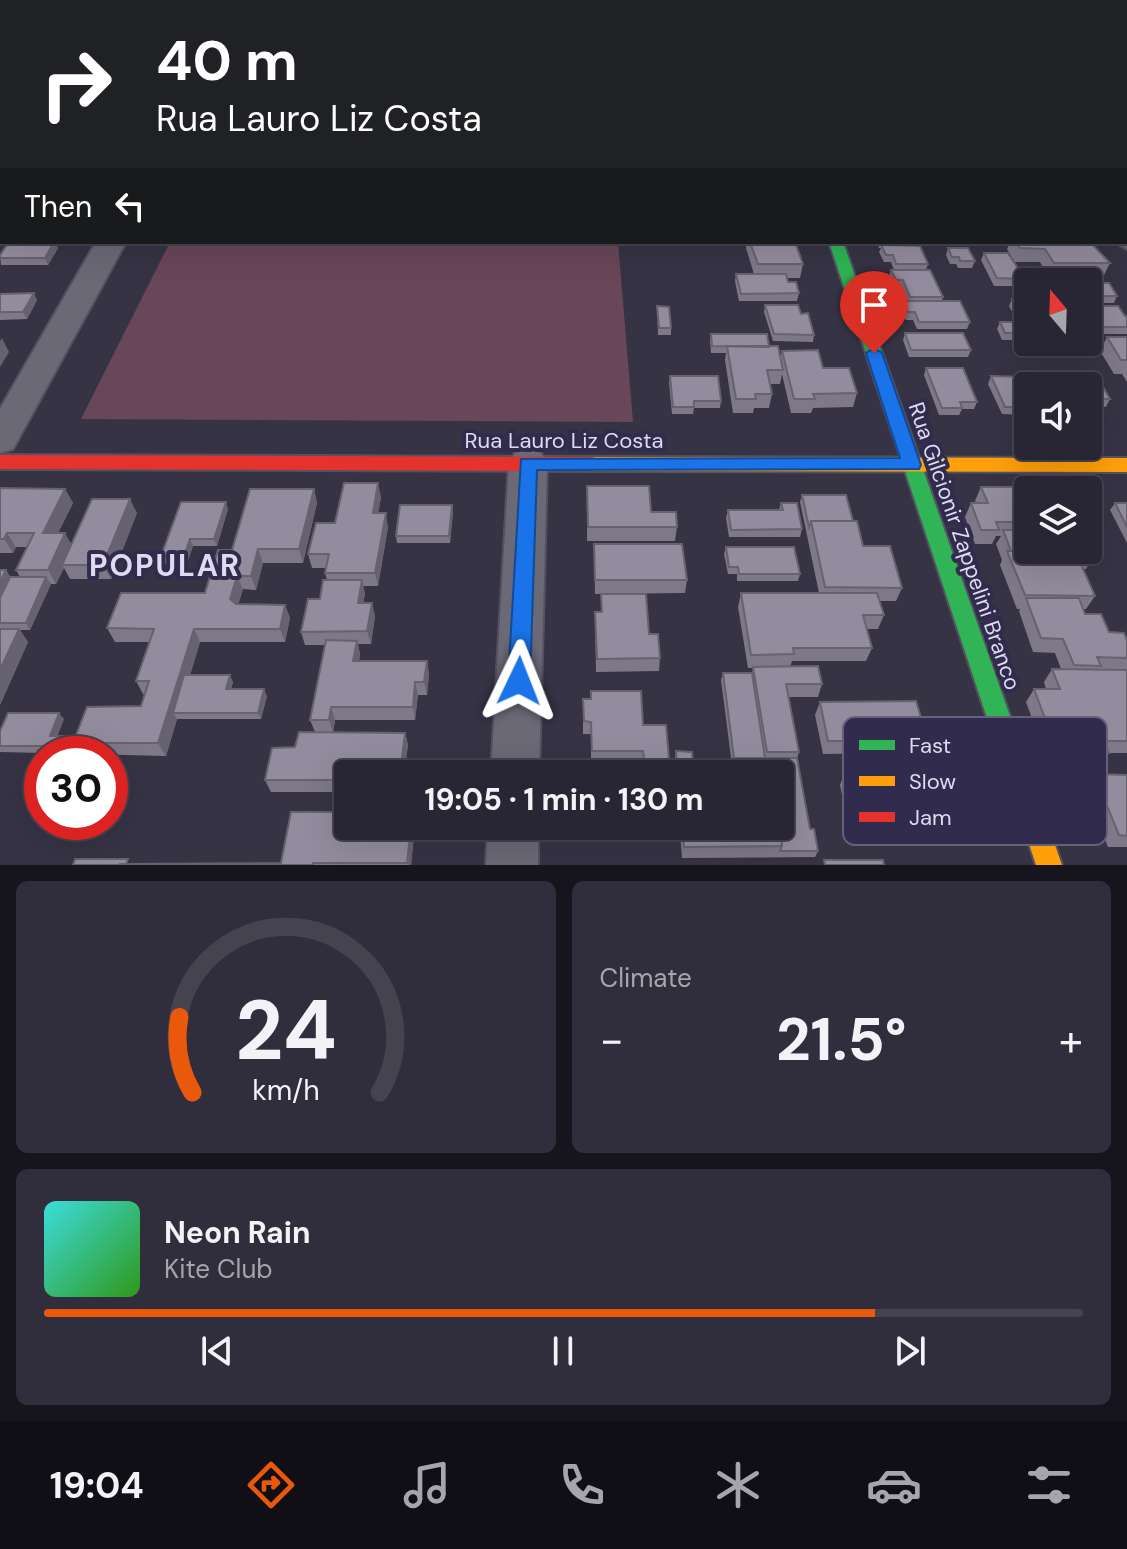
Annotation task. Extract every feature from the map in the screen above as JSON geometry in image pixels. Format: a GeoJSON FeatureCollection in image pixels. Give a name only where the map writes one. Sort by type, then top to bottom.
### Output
{"type":"FeatureCollection","features":[{"type":"Feature","properties":{"kind":"street"},"geometry":{"type":"LineString","coordinates":[[0,440],[110,244]]}},
{"type":"Feature","properties":{"kind":"street","name":"Rua Gilcionir Zappelini Branco"},"geometry":{"type":"LineString","coordinates":[[837,244],[998,717]]}},
{"type":"Feature","properties":{"kind":"street","name":"Rua Lauro Liz Costa"},"geometry":{"type":"LineString","coordinates":[[0,462],[1127,465]]}},
{"type":"Feature","properties":{"kind":"street"},"geometry":{"type":"LineString","coordinates":[[516,760],[528,463]]}},
{"type":"Feature","properties":{"kind":"street"},"geometry":{"type":"LineString","coordinates":[[512,865],[513,840]]}},
{"type":"Feature","properties":{"kind":"street","name":"Rua Gilcionir Zappelini Branco"},"geometry":{"type":"LineString","coordinates":[[1042,845],[1049,865]]}},
{"type":"Feature","properties":{"kind":"shaded area"},"geometry":{"type":"Polygon","coordinates":[[[169,244],[618,244],[633,422],[81,419],[169,244]]]}},
{"type":"Feature","properties":{"kind":"building"},"geometry":{"type":"Polygon","coordinates":[[[8,244],[53,244],[45,258],[0,258],[8,244]]]}},
{"type":"Feature","properties":{"kind":"building"},"geometry":{"type":"Polygon","coordinates":[[[751,244],[796,244],[803,264],[758,264],[751,244]]]}},
{"type":"Feature","properties":{"kind":"building"},"geometry":{"type":"Polygon","coordinates":[[[1017,244],[1092,244],[1110,263],[1054,263],[1045,249],[1020,248],[1017,244]]]}},
{"type":"Feature","properties":{"kind":"building"},"geometry":{"type":"Polygon","coordinates":[[[881,245],[920,246],[928,264],[896,264],[893,255],[886,255],[881,245]]]}},
{"type":"Feature","properties":{"kind":"building"},"geometry":{"type":"Polygon","coordinates":[[[948,248],[968,248],[975,261],[960,261],[959,257],[952,257],[948,248]]]}},
{"type":"Feature","properties":{"kind":"building"},"geometry":{"type":"Polygon","coordinates":[[[984,253],[1008,253],[1018,268],[1014,268],[1014,279],[997,278],[984,253]]]}},
{"type":"Feature","properties":{"kind":"building"},"geometry":{"type":"Polygon","coordinates":[[[891,270],[930,270],[943,297],[910,297],[903,280],[896,280],[891,270]]]}},
{"type":"Feature","properties":{"kind":"building"},"geometry":{"type":"Polygon","coordinates":[[[736,274],[786,274],[788,282],[796,282],[799,293],[741,294],[736,274]]]}},
{"type":"Feature","properties":{"kind":"building"},"geometry":{"type":"Polygon","coordinates":[[[1102,283],[1109,283],[1117,296],[1102,296],[1102,283]]]}},
{"type":"Feature","properties":{"kind":"building"},"geometry":{"type":"Polygon","coordinates":[[[34,293],[23,312],[0,312],[0,294],[34,293]]]}},
{"type":"Feature","properties":{"kind":"building"},"geometry":{"type":"Polygon","coordinates":[[[903,301],[960,301],[970,322],[919,322],[915,312],[908,312],[903,301]]]}},
{"type":"Feature","properties":{"kind":"building"},"geometry":{"type":"Polygon","coordinates":[[[765,305],[798,305],[801,314],[808,313],[814,335],[774,334],[765,305]]]}},
{"type":"Feature","properties":{"kind":"building"},"geometry":{"type":"Polygon","coordinates":[[[657,306],[669,307],[671,328],[659,328],[657,306]]]}},
{"type":"Feature","properties":{"kind":"building"},"geometry":{"type":"Polygon","coordinates":[[[1102,306],[1118,306],[1127,316],[1127,327],[1102,327],[1102,306]]]}},
{"type":"Feature","properties":{"kind":"building"},"geometry":{"type":"Polygon","coordinates":[[[1000,322],[1014,322],[1014,333],[1005,333],[1000,322]]]}},
{"type":"Feature","properties":{"kind":"building"},"geometry":{"type":"Polygon","coordinates":[[[905,333],[963,333],[971,350],[911,350],[905,333]]]}},
{"type":"Feature","properties":{"kind":"building"},"geometry":{"type":"Polygon","coordinates":[[[711,334],[767,334],[769,347],[712,346],[711,334]]]}},
{"type":"Feature","properties":{"kind":"building"},"geometry":{"type":"Polygon","coordinates":[[[1107,337],[1127,337],[1127,360],[1121,360],[1107,337]]]}},
{"type":"Feature","properties":{"kind":"building"},"geometry":{"type":"Polygon","coordinates":[[[727,346],[778,346],[783,370],[767,370],[772,394],[755,394],[756,399],[736,399],[727,346]]]}},
{"type":"Feature","properties":{"kind":"building"},"geometry":{"type":"Polygon","coordinates":[[[818,350],[823,368],[849,368],[857,393],[813,394],[815,399],[794,399],[782,351],[818,350]]]}},
{"type":"Feature","properties":{"kind":"building"},"geometry":{"type":"Polygon","coordinates":[[[926,368],[963,368],[977,402],[960,402],[962,408],[942,408],[926,368]]]}},
{"type":"Feature","properties":{"kind":"building"},"geometry":{"type":"Polygon","coordinates":[[[670,376],[718,376],[721,401],[694,401],[694,407],[673,407],[670,376]]]}},
{"type":"Feature","properties":{"kind":"building"},"geometry":{"type":"Polygon","coordinates":[[[991,376],[1014,377],[1014,407],[1005,407],[991,376]]]}},
{"type":"Feature","properties":{"kind":"building"},"geometry":{"type":"Polygon","coordinates":[[[1102,385],[1110,399],[1102,399],[1102,385]]]}},
{"type":"Feature","properties":{"kind":"building"},"geometry":{"type":"Polygon","coordinates":[[[344,483],[378,483],[373,513],[386,513],[375,573],[325,573],[329,554],[308,554],[316,523],[335,523],[344,483]]]}},
{"type":"Feature","properties":{"kind":"building"},"geometry":{"type":"Polygon","coordinates":[[[587,486],[649,486],[651,512],[676,512],[677,527],[588,527],[587,486]]]}},
{"type":"Feature","properties":{"kind":"building"},"geometry":{"type":"Polygon","coordinates":[[[981,487],[1014,487],[1014,522],[996,522],[999,530],[981,530],[971,503],[988,503],[981,487]]]}},
{"type":"Feature","properties":{"kind":"building"},"geometry":{"type":"Polygon","coordinates":[[[0,488],[65,489],[43,533],[65,533],[48,570],[16,570],[34,533],[7,533],[4,539],[0,539],[0,488]]]}},
{"type":"Feature","properties":{"kind":"building"},"geometry":{"type":"Polygon","coordinates":[[[250,489],[314,489],[299,549],[258,549],[251,576],[237,576],[230,599],[236,604],[285,605],[280,629],[194,629],[158,743],[128,743],[128,736],[76,736],[87,707],[141,706],[149,681],[136,681],[154,629],[107,628],[121,593],[205,593],[218,550],[232,550],[250,489]]]}},
{"type":"Feature","properties":{"kind":"building"},"geometry":{"type":"Polygon","coordinates":[[[802,495],[846,495],[853,521],[811,521],[809,527],[802,495]]]}},
{"type":"Feature","properties":{"kind":"building"},"geometry":{"type":"Polygon","coordinates":[[[92,499],[130,499],[103,565],[62,565],[92,499]]]}},
{"type":"Feature","properties":{"kind":"building"},"geometry":{"type":"Polygon","coordinates":[[[181,502],[226,502],[214,539],[190,539],[184,556],[161,556],[181,502]]]}},
{"type":"Feature","properties":{"kind":"building"},"geometry":{"type":"Polygon","coordinates":[[[781,503],[797,503],[802,529],[731,530],[728,510],[783,510],[781,503]]]}},
{"type":"Feature","properties":{"kind":"building"},"geometry":{"type":"Polygon","coordinates":[[[1115,503],[1127,503],[1127,527],[1115,503]]]}},
{"type":"Feature","properties":{"kind":"building"},"geometry":{"type":"Polygon","coordinates":[[[400,505],[452,505],[449,536],[396,536],[400,505]]]}},
{"type":"Feature","properties":{"kind":"building"},"geometry":{"type":"Polygon","coordinates":[[[811,521],[857,521],[863,546],[890,546],[902,588],[825,587],[811,521]]]}},
{"type":"Feature","properties":{"kind":"building"},"geometry":{"type":"Polygon","coordinates":[[[1003,530],[1014,530],[1014,564],[1081,564],[1095,596],[1025,595],[1007,551],[1011,551],[1003,530]]]}},
{"type":"Feature","properties":{"kind":"building"},"geometry":{"type":"Polygon","coordinates":[[[594,544],[682,544],[687,580],[595,580],[594,544]]]}},
{"type":"Feature","properties":{"kind":"building"},"geometry":{"type":"Polygon","coordinates":[[[726,547],[794,547],[800,574],[739,574],[738,567],[729,567],[726,547]]]}},
{"type":"Feature","properties":{"kind":"building"},"geometry":{"type":"Polygon","coordinates":[[[10,577],[46,577],[26,623],[0,623],[0,598],[10,577]]]}},
{"type":"Feature","properties":{"kind":"building"},"geometry":{"type":"Polygon","coordinates":[[[323,580],[362,580],[358,603],[372,603],[367,631],[301,632],[308,599],[320,599],[323,580]]]}},
{"type":"Feature","properties":{"kind":"building"},"geometry":{"type":"Polygon","coordinates":[[[741,593],[877,593],[884,615],[863,615],[872,648],[793,648],[794,654],[751,655],[741,593]]]}},
{"type":"Feature","properties":{"kind":"building"},"geometry":{"type":"Polygon","coordinates":[[[601,594],[646,594],[649,634],[658,634],[660,658],[597,659],[595,612],[602,612],[601,594]]]}},
{"type":"Feature","properties":{"kind":"building"},"geometry":{"type":"Polygon","coordinates":[[[1026,598],[1079,598],[1085,614],[1101,614],[1109,632],[1124,633],[1127,658],[1097,657],[1101,666],[1074,665],[1063,639],[1041,638],[1026,598]]]}},
{"type":"Feature","properties":{"kind":"building"},"geometry":{"type":"Polygon","coordinates":[[[0,629],[19,629],[0,670],[0,629]]]}},
{"type":"Feature","properties":{"kind":"building"},"geometry":{"type":"Polygon","coordinates":[[[326,640],[357,641],[353,661],[427,661],[424,682],[415,682],[413,707],[331,707],[329,720],[310,720],[326,640]]]}},
{"type":"Feature","properties":{"kind":"building"},"geometry":{"type":"Polygon","coordinates":[[[818,666],[822,684],[786,684],[799,752],[767,752],[753,667],[818,666]]]}},
{"type":"Feature","properties":{"kind":"building"},"geometry":{"type":"Polygon","coordinates":[[[1052,669],[1127,670],[1127,741],[1107,741],[1107,717],[1044,717],[1034,689],[1060,689],[1052,669]]]}},
{"type":"Feature","properties":{"kind":"building"},"geometry":{"type":"Polygon","coordinates":[[[723,673],[752,673],[765,758],[734,758],[723,673]]]}},
{"type":"Feature","properties":{"kind":"building"},"geometry":{"type":"Polygon","coordinates":[[[184,675],[230,675],[226,689],[264,689],[258,713],[173,713],[184,675]]]}},
{"type":"Feature","properties":{"kind":"building"},"geometry":{"type":"Polygon","coordinates":[[[591,691],[641,691],[643,725],[666,725],[669,759],[644,759],[643,751],[592,751],[591,722],[584,721],[583,699],[591,699],[591,691]]]}},
{"type":"Feature","properties":{"kind":"building"},"geometry":{"type":"Polygon","coordinates":[[[916,701],[921,717],[843,717],[843,741],[828,741],[820,702],[916,701]]]}},
{"type":"Feature","properties":{"kind":"building"},"geometry":{"type":"Polygon","coordinates":[[[8,713],[59,713],[50,736],[24,736],[24,746],[0,746],[0,731],[8,713]]]}},
{"type":"Feature","properties":{"kind":"building"},"geometry":{"type":"Polygon","coordinates":[[[299,732],[405,733],[402,760],[334,760],[334,780],[265,780],[272,748],[295,747],[299,732]]]}},
{"type":"Feature","properties":{"kind":"building"},"geometry":{"type":"Polygon","coordinates":[[[676,751],[692,752],[693,760],[677,760],[676,751]]]}},
{"type":"Feature","properties":{"kind":"building"},"geometry":{"type":"Polygon","coordinates":[[[797,758],[810,829],[814,829],[818,851],[780,851],[781,840],[794,840],[794,760],[765,760],[797,758]]]}},
{"type":"Feature","properties":{"kind":"building"},"geometry":{"type":"Polygon","coordinates":[[[1107,774],[1127,775],[1127,836],[1119,835],[1107,806],[1107,774]]]}},
{"type":"Feature","properties":{"kind":"building"},"geometry":{"type":"Polygon","coordinates":[[[291,812],[334,812],[334,840],[409,840],[407,863],[120,865],[120,864],[281,863],[291,812]]]}},
{"type":"Feature","properties":{"kind":"building"},"geometry":{"type":"Polygon","coordinates":[[[684,840],[781,840],[782,846],[684,847],[684,840]]]}},
{"type":"Feature","properties":{"kind":"building"},"geometry":{"type":"Polygon","coordinates":[[[75,859],[128,859],[126,864],[120,865],[73,865],[75,859]]]}},
{"type":"Feature","properties":{"kind":"building"},"geometry":{"type":"Polygon","coordinates":[[[824,860],[883,860],[884,865],[825,865],[824,860]]]}},
{"type":"Feature","properties":{"kind":"traffic: fast"},"geometry":{"type":"LineString","coordinates":[[837,244],[998,717]]}},
{"type":"Feature","properties":{"kind":"traffic: slow"},"geometry":{"type":"LineString","coordinates":[[592,464],[1127,465]]}},
{"type":"Feature","properties":{"kind":"traffic: slow"},"geometry":{"type":"LineString","coordinates":[[1042,845],[1049,865]]}},
{"type":"Feature","properties":{"kind":"traffic: jam"},"geometry":{"type":"LineString","coordinates":[[0,462],[592,464]]}},
{"type":"Feature","properties":{"kind":"district","name":"POPULAR"},"geometry":{"type":"Point","coordinates":[165,566]}},
{"type":"Feature","properties":{"kind":"route"},"geometry":{"type":"LineString","coordinates":[[519,681],[528,463],[912,465],[874,353]]}}]}
